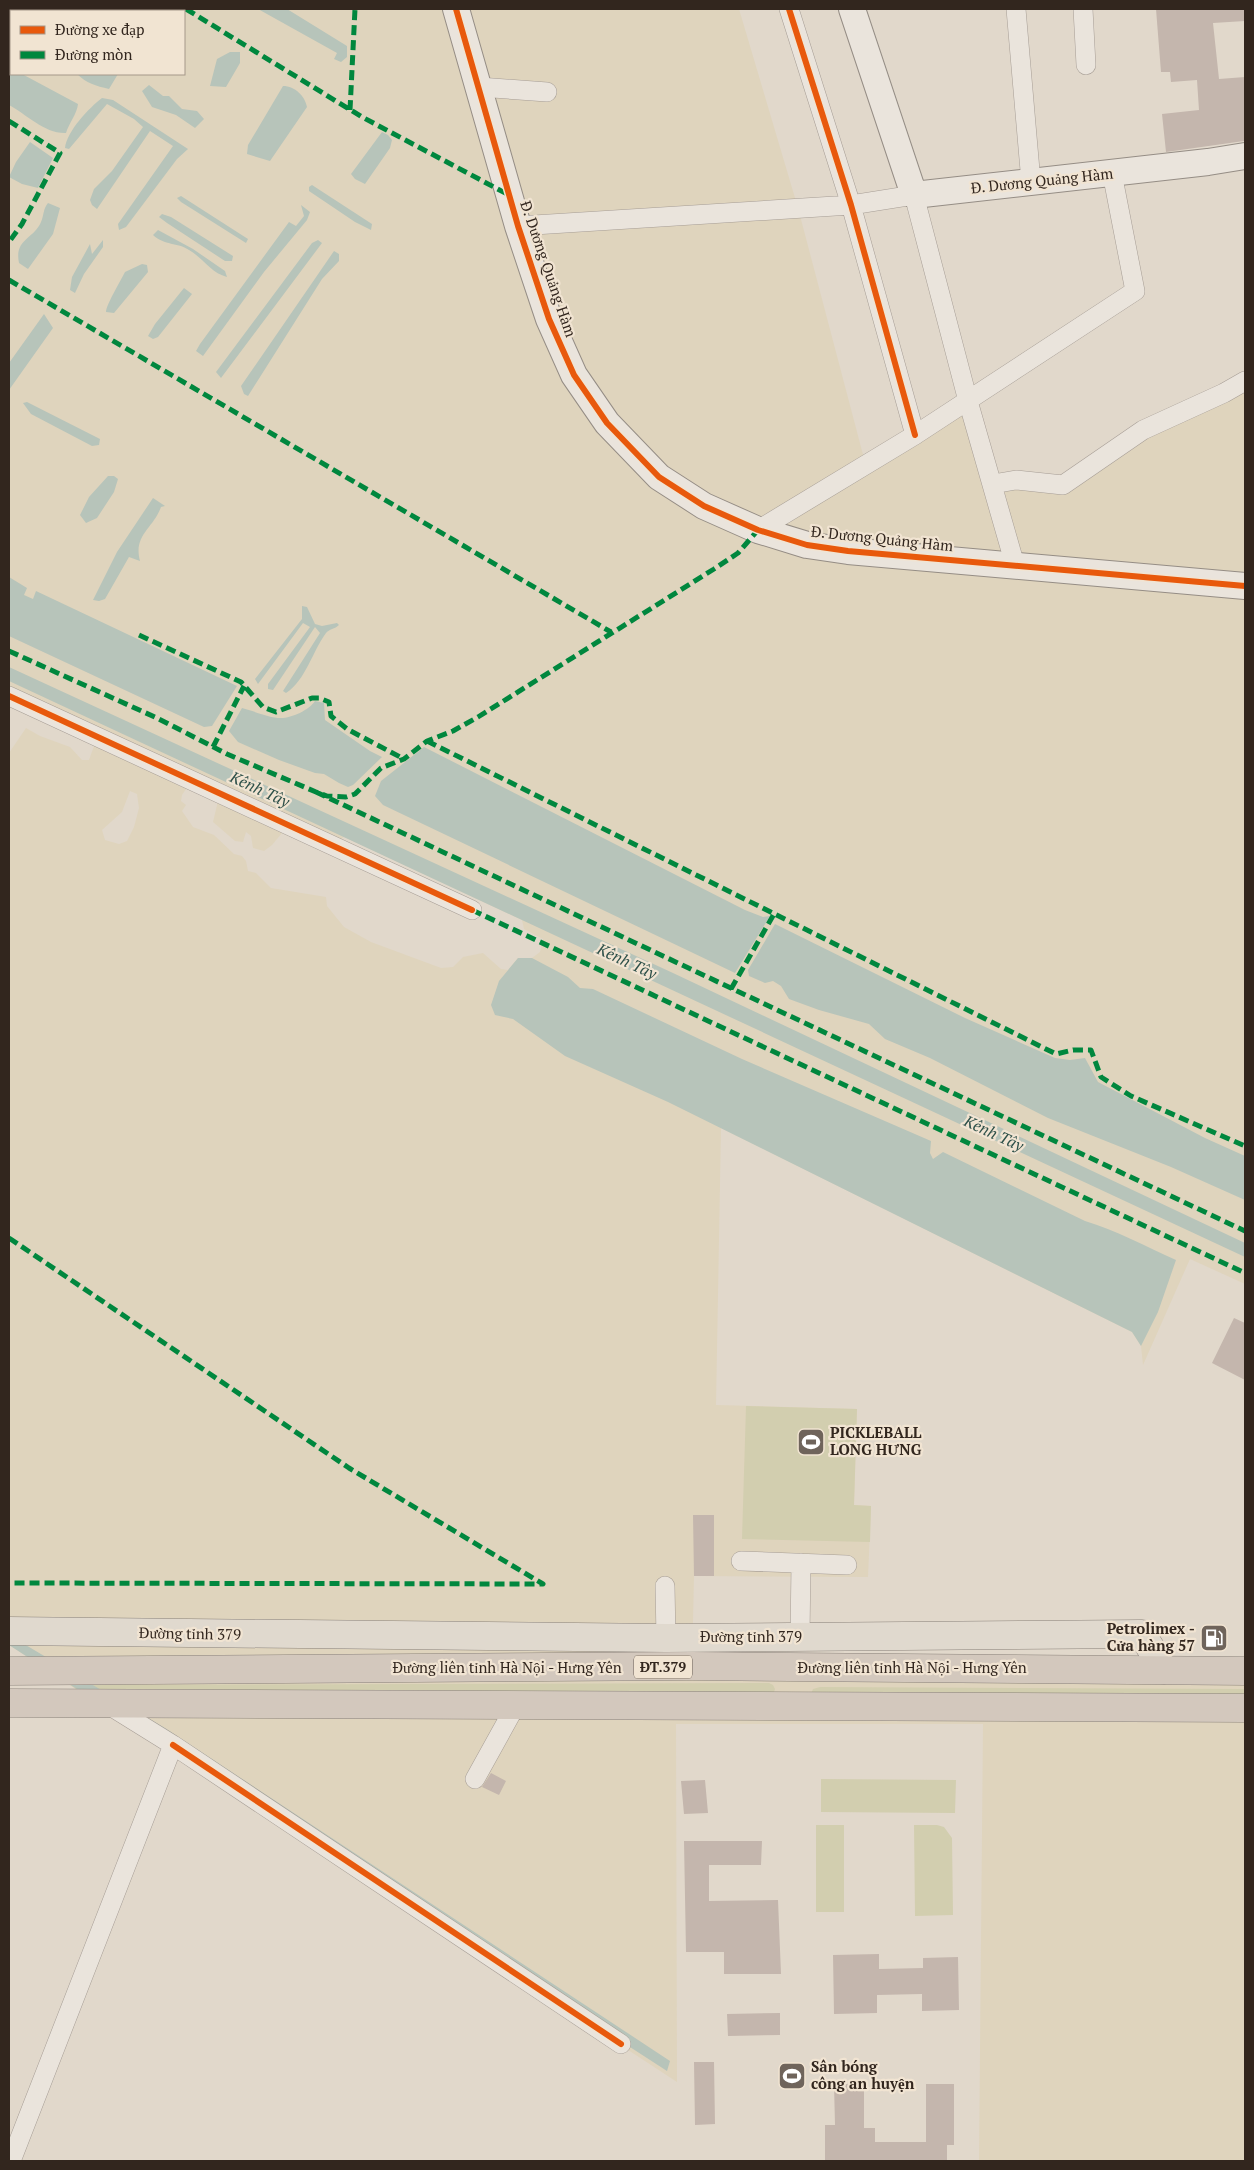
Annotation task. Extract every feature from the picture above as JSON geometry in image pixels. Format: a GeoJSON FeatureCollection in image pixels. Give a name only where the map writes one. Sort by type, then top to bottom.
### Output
{"type":"FeatureCollection","features":[{"type":"Feature","properties":{"kind":"highway","name":"Đường liên tỉnh Hà Nội - Hưng Yên"},"geometry":{"type":"LineString","coordinates":[[19,1671],[666,1667],[1245,1671]]}},
{"type":"Feature","properties":{"kind":"highway"},"geometry":{"type":"LineString","coordinates":[[788,1706],[795,1667]]}},
{"type":"Feature","properties":{"kind":"highway"},"geometry":{"type":"LineString","coordinates":[[9,1703],[1245,1708]]}},
{"type":"Feature","properties":{"kind":"main road","name":"Đường tỉnh 379"},"geometry":{"type":"LineString","coordinates":[[19,1632],[666,1638],[1142,1634],[1164,1670]]}},
{"type":"Feature","properties":{"kind":"main road"},"geometry":{"type":"LineString","coordinates":[[64,1632],[73,1671]]}},
{"type":"Feature","properties":{"kind":"main road"},"geometry":{"type":"LineString","coordinates":[[317,1635],[317,1669]]}},
{"type":"Feature","properties":{"kind":"main road"},"geometry":{"type":"LineString","coordinates":[[795,1667],[800,1637]]}},
{"type":"Feature","properties":{"kind":"main road"},"geometry":{"type":"LineString","coordinates":[[666,1638],[666,1667]]}},
{"type":"Feature","properties":{"kind":"street","name":"Đ. Dương Quảng Hàm"},"geometry":{"type":"LineString","coordinates":[[456,9],[518,226],[549,319],[574,376],[608,423],[659,477],[704,506],[758,530],[807,545],[1245,586]]}},
{"type":"Feature","properties":{"kind":"street"},"geometry":{"type":"LineString","coordinates":[[789,9],[851,205],[915,435]]}},
{"type":"Feature","properties":{"kind":"street"},"geometry":{"type":"LineString","coordinates":[[852,9],[914,194],[968,401],[1015,564]]}},
{"type":"Feature","properties":{"kind":"street"},"geometry":{"type":"LineString","coordinates":[[1016,9],[1031,182]]}},
{"type":"Feature","properties":{"kind":"street"},"geometry":{"type":"LineString","coordinates":[[1083,9],[1086,65]]}},
{"type":"Feature","properties":{"kind":"street"},"geometry":{"type":"LineString","coordinates":[[479,87],[547,92]]}},
{"type":"Feature","properties":{"kind":"street","name":"Đ. Dương Quảng Hàm"},"geometry":{"type":"LineString","coordinates":[[914,194],[1112,173],[1245,156]]}},
{"type":"Feature","properties":{"kind":"street"},"geometry":{"type":"LineString","coordinates":[[758,530],[915,435],[1135,291],[1112,173]]}},
{"type":"Feature","properties":{"kind":"street"},"geometry":{"type":"LineString","coordinates":[[518,226],[851,205],[914,194]]}},
{"type":"Feature","properties":{"kind":"street"},"geometry":{"type":"LineString","coordinates":[[993,484],[1016,480],[1063,486],[1143,430],[1224,393],[1245,381]]}},
{"type":"Feature","properties":{"kind":"street"},"geometry":{"type":"LineString","coordinates":[[9,696],[472,910]]}},
{"type":"Feature","properties":{"kind":"street"},"geometry":{"type":"LineString","coordinates":[[741,1561],[847,1565]]}},
{"type":"Feature","properties":{"kind":"street"},"geometry":{"type":"LineString","coordinates":[[800,1637],[801,1563]]}},
{"type":"Feature","properties":{"kind":"street"},"geometry":{"type":"LineString","coordinates":[[665,1586],[666,1638]]}},
{"type":"Feature","properties":{"kind":"street"},"geometry":{"type":"LineString","coordinates":[[94,1704],[172,1746],[621,2044]]}},
{"type":"Feature","properties":{"kind":"street"},"geometry":{"type":"LineString","coordinates":[[475,1779],[516,1705]]}},
{"type":"Feature","properties":{"kind":"street"},"geometry":{"type":"LineString","coordinates":[[11,2161],[172,1746]]}},
{"type":"Feature","properties":{"kind":"shaded area"},"geometry":{"type":"Polygon","coordinates":[[[9,9],[739,9],[798,208],[866,466],[968,401],[993,484],[1063,485],[1245,381],[1245,1284],[1190,1259],[1143,1365],[1141,1346],[1132,1332],[721,1128],[716,1405],[857,1409],[854,1505],[871,1506],[868,1577],[694,1576],[692,1666],[1245,1671],[1245,2161],[979,2161],[983,1724],[676,1724],[677,2082],[9,1645],[9,753],[26,728],[40,736],[70,747],[82,760],[89,760],[94,746],[74,731],[9,707],[9,9]],[[188,786],[182,795],[181,801],[186,805],[182,811],[193,827],[214,835],[234,854],[242,856],[246,861],[248,871],[256,873],[271,888],[326,897],[327,906],[344,927],[371,942],[441,968],[453,967],[463,957],[483,953],[501,969],[508,970],[518,958],[532,958],[540,952],[543,939],[524,929],[522,920],[344,837],[337,842],[282,833],[264,851],[253,848],[251,836],[246,832],[243,842],[235,841],[213,822],[218,801],[188,786]],[[130,791],[122,812],[102,830],[105,840],[119,844],[127,841],[134,827],[139,808],[137,794],[130,791]]]}},
{"type":"Feature","properties":{"kind":"shaded area"},"geometry":{"type":"Polygon","coordinates":[[[746,1406],[857,1409],[854,1505],[871,1506],[870,1542],[742,1539],[746,1406]]]}},
{"type":"Feature","properties":{"kind":"shaded area"},"geometry":{"type":"Polygon","coordinates":[[[769,1683],[775,1689],[773,1695],[82,1693],[70,1685],[769,1683]]]}},
{"type":"Feature","properties":{"kind":"shaded area"},"geometry":{"type":"Polygon","coordinates":[[[820,1687],[1245,1689],[1245,1699],[811,1694],[813,1689],[820,1687]]]}},
{"type":"Feature","properties":{"kind":"shaded area"},"geometry":{"type":"Polygon","coordinates":[[[821,1779],[956,1780],[955,1813],[821,1812],[821,1779]]]}},
{"type":"Feature","properties":{"kind":"shaded area"},"geometry":{"type":"Polygon","coordinates":[[[816,1825],[844,1825],[844,1912],[816,1912],[816,1825]]]}},
{"type":"Feature","properties":{"kind":"shaded area"},"geometry":{"type":"Polygon","coordinates":[[[914,1825],[937,1825],[944,1827],[952,1838],[953,1915],[915,1916],[914,1825]]]}},
{"type":"Feature","properties":{"kind":"water"},"geometry":{"type":"Polygon","coordinates":[[[258,9],[287,9],[347,46],[347,57],[341,62],[334,59],[337,53],[258,9]]]}},
{"type":"Feature","properties":{"kind":"water"},"geometry":{"type":"Polygon","coordinates":[[[230,52],[240,52],[240,63],[226,87],[210,86],[217,59],[230,52]]]}},
{"type":"Feature","properties":{"kind":"water"},"geometry":{"type":"Polygon","coordinates":[[[9,68],[10,75],[24,75],[78,104],[66,133],[43,127],[9,105],[9,68]]]}},
{"type":"Feature","properties":{"kind":"water"},"geometry":{"type":"Polygon","coordinates":[[[78,75],[117,75],[109,89],[84,80],[78,75]]]}},
{"type":"Feature","properties":{"kind":"water"},"geometry":{"type":"Polygon","coordinates":[[[149,85],[163,96],[169,96],[182,109],[197,111],[204,119],[195,128],[176,115],[152,107],[142,91],[149,85]]]}},
{"type":"Feature","properties":{"kind":"water"},"geometry":{"type":"Polygon","coordinates":[[[283,86],[299,92],[307,107],[270,161],[247,154],[248,145],[283,86]]]}},
{"type":"Feature","properties":{"kind":"water"},"geometry":{"type":"Polygon","coordinates":[[[102,98],[113,100],[188,149],[177,159],[126,227],[119,230],[118,224],[173,146],[150,131],[97,209],[90,200],[94,189],[112,171],[143,127],[134,119],[107,104],[69,149],[65,148],[74,127],[102,98]]]}},
{"type":"Feature","properties":{"kind":"water"},"geometry":{"type":"Polygon","coordinates":[[[382,132],[392,140],[390,148],[365,184],[355,179],[351,174],[382,132]]]}},
{"type":"Feature","properties":{"kind":"water"},"geometry":{"type":"Polygon","coordinates":[[[30,142],[53,158],[38,188],[22,184],[9,177],[16,162],[30,142]]]}},
{"type":"Feature","properties":{"kind":"water"},"geometry":{"type":"Polygon","coordinates":[[[312,185],[372,224],[371,230],[355,222],[309,191],[309,187],[312,185]]]}},
{"type":"Feature","properties":{"kind":"water"},"geometry":{"type":"Polygon","coordinates":[[[181,196],[248,239],[246,243],[181,202],[177,198],[181,196]]]}},
{"type":"Feature","properties":{"kind":"water"},"geometry":{"type":"Polygon","coordinates":[[[48,203],[60,208],[53,234],[28,269],[19,263],[19,249],[38,228],[48,203]]]}},
{"type":"Feature","properties":{"kind":"water"},"geometry":{"type":"Polygon","coordinates":[[[301,205],[310,212],[307,220],[264,272],[203,356],[196,351],[200,344],[289,222],[296,226],[304,216],[301,205]]]}},
{"type":"Feature","properties":{"kind":"water"},"geometry":{"type":"Polygon","coordinates":[[[162,214],[171,217],[233,256],[232,261],[225,261],[167,223],[159,217],[162,214]]]}},
{"type":"Feature","properties":{"kind":"water"},"geometry":{"type":"Polygon","coordinates":[[[158,230],[193,249],[225,271],[227,277],[216,272],[189,250],[153,235],[158,230]]]}},
{"type":"Feature","properties":{"kind":"water"},"geometry":{"type":"Polygon","coordinates":[[[103,240],[103,247],[84,274],[75,293],[70,290],[72,277],[90,244],[92,254],[103,240]]]}},
{"type":"Feature","properties":{"kind":"water"},"geometry":{"type":"Polygon","coordinates":[[[318,240],[322,243],[221,378],[216,372],[312,243],[318,240]]]}},
{"type":"Feature","properties":{"kind":"water"},"geometry":{"type":"Polygon","coordinates":[[[334,251],[339,254],[339,261],[322,279],[248,396],[244,394],[241,386],[334,251]]]}},
{"type":"Feature","properties":{"kind":"water"},"geometry":{"type":"Polygon","coordinates":[[[142,264],[147,265],[148,272],[114,313],[106,312],[125,272],[142,264]]]}},
{"type":"Feature","properties":{"kind":"water"},"geometry":{"type":"Polygon","coordinates":[[[184,288],[192,294],[158,337],[153,339],[148,336],[155,324],[184,288]]]}},
{"type":"Feature","properties":{"kind":"water"},"geometry":{"type":"Polygon","coordinates":[[[44,314],[53,328],[9,390],[9,363],[44,314]]]}},
{"type":"Feature","properties":{"kind":"water"},"geometry":{"type":"Polygon","coordinates":[[[27,402],[100,439],[99,445],[92,446],[31,414],[23,403],[27,402]]]}},
{"type":"Feature","properties":{"kind":"water"},"geometry":{"type":"Polygon","coordinates":[[[108,476],[114,476],[118,479],[114,492],[97,518],[86,523],[80,515],[89,497],[108,476]]]}},
{"type":"Feature","properties":{"kind":"water"},"geometry":{"type":"Polygon","coordinates":[[[153,498],[165,506],[161,507],[158,515],[141,538],[139,545],[140,561],[129,557],[105,599],[93,600],[117,552],[153,498]]]}},
{"type":"Feature","properties":{"kind":"water"},"geometry":{"type":"Polygon","coordinates":[[[9,577],[27,588],[24,595],[33,599],[36,591],[237,686],[212,726],[204,727],[9,636],[9,577]]]}},
{"type":"Feature","properties":{"kind":"water"},"geometry":{"type":"Polygon","coordinates":[[[302,606],[307,607],[315,624],[322,626],[337,623],[339,625],[326,633],[304,673],[293,687],[286,693],[283,691],[320,633],[315,627],[273,690],[268,689],[268,684],[310,627],[303,623],[258,684],[255,679],[302,619],[302,606]]]}},
{"type":"Feature","properties":{"kind":"water","name":"Kênh Tây"},"geometry":{"type":"Polygon","coordinates":[[[9,667],[673,973],[1245,1243],[1245,1257],[9,681],[9,667]]]}},
{"type":"Feature","properties":{"kind":"water"},"geometry":{"type":"Polygon","coordinates":[[[315,701],[324,703],[325,720],[370,751],[382,757],[353,785],[348,787],[324,774],[315,773],[279,760],[238,742],[229,731],[242,708],[272,717],[285,718],[305,710],[315,701]]]}},
{"type":"Feature","properties":{"kind":"water"},"geometry":{"type":"Polygon","coordinates":[[[424,747],[745,910],[763,917],[770,916],[735,973],[383,805],[375,796],[381,781],[424,747]]]}},
{"type":"Feature","properties":{"kind":"water"},"geometry":{"type":"Polygon","coordinates":[[[775,924],[965,1018],[1055,1058],[1070,1060],[1085,1058],[1098,1082],[1205,1138],[1245,1156],[1245,1200],[1171,1167],[1048,1118],[930,1058],[885,1039],[869,1024],[819,1010],[789,999],[781,986],[773,981],[765,983],[749,976],[748,970],[775,924]]]}},
{"type":"Feature","properties":{"kind":"water"},"geometry":{"type":"Polygon","coordinates":[[[518,958],[532,958],[568,977],[580,988],[593,989],[742,1059],[931,1141],[930,1153],[933,1159],[943,1152],[1085,1221],[1176,1260],[1158,1312],[1141,1346],[1132,1332],[668,1102],[565,1056],[513,1019],[495,1015],[491,1005],[499,981],[518,958]]]}},
{"type":"Feature","properties":{"kind":"water"},"geometry":{"type":"Polygon","coordinates":[[[9,1635],[165,1728],[670,2061],[667,2071],[9,1645],[9,1635]]]}},
{"type":"Feature","properties":{"kind":"building"},"geometry":{"type":"Polygon","coordinates":[[[1156,9],[1245,9],[1245,21],[1213,23],[1219,79],[1245,77],[1244,141],[1166,152],[1162,114],[1199,110],[1197,80],[1171,82],[1170,72],[1161,72],[1156,9]]]}},
{"type":"Feature","properties":{"kind":"building"},"geometry":{"type":"Polygon","coordinates":[[[1234,1318],[1245,1323],[1245,1380],[1212,1363],[1234,1318]]]}},
{"type":"Feature","properties":{"kind":"building"},"geometry":{"type":"Polygon","coordinates":[[[693,1515],[714,1515],[714,1576],[694,1576],[693,1515]]]}},
{"type":"Feature","properties":{"kind":"building"},"geometry":{"type":"Polygon","coordinates":[[[491,1773],[506,1781],[499,1795],[482,1787],[491,1773]]]}},
{"type":"Feature","properties":{"kind":"building"},"geometry":{"type":"Polygon","coordinates":[[[705,1780],[708,1813],[684,1814],[681,1781],[705,1780]]]}},
{"type":"Feature","properties":{"kind":"building"},"geometry":{"type":"Polygon","coordinates":[[[684,1841],[762,1841],[761,1865],[709,1865],[709,1901],[778,1900],[781,1974],[724,1974],[724,1952],[686,1952],[684,1841]]]}},
{"type":"Feature","properties":{"kind":"building"},"geometry":{"type":"Polygon","coordinates":[[[879,1954],[879,1969],[923,1968],[923,1958],[958,1957],[959,2010],[922,2011],[922,1994],[877,1995],[877,2013],[834,2014],[833,1955],[879,1954]]]}},
{"type":"Feature","properties":{"kind":"building"},"geometry":{"type":"Polygon","coordinates":[[[780,2013],[780,2035],[728,2036],[727,2014],[780,2013]]]}},
{"type":"Feature","properties":{"kind":"building"},"geometry":{"type":"Polygon","coordinates":[[[694,2062],[714,2062],[715,2124],[695,2125],[694,2062]]]}},
{"type":"Feature","properties":{"kind":"building"},"geometry":{"type":"Polygon","coordinates":[[[834,2084],[864,2084],[864,2128],[875,2128],[875,2142],[926,2142],[926,2084],[954,2084],[954,2145],[947,2145],[947,2161],[825,2161],[825,2125],[835,2125],[834,2084]]]}},
{"type":"Feature","properties":{"kind":"marked path"},"geometry":{"type":"LineString","coordinates":[[186,9],[362,117],[509,195]]}},
{"type":"Feature","properties":{"kind":"marked path"},"geometry":{"type":"LineString","coordinates":[[350,110],[355,9]]}},
{"type":"Feature","properties":{"kind":"marked path"},"geometry":{"type":"LineString","coordinates":[[9,121],[60,153],[22,224],[9,242]]}},
{"type":"Feature","properties":{"kind":"marked path"},"geometry":{"type":"LineString","coordinates":[[9,280],[611,632]]}},
{"type":"Feature","properties":{"kind":"marked path"},"geometry":{"type":"LineString","coordinates":[[9,651],[157,718],[227,754],[327,796],[346,797],[355,794],[381,768],[404,759],[427,741],[453,731],[478,717],[714,569],[738,553],[758,530]]}},
{"type":"Feature","properties":{"kind":"marked path"},"geometry":{"type":"LineString","coordinates":[[139,635],[241,682],[263,707],[276,712],[312,698],[319,698],[329,702],[331,716],[347,729],[404,759]]}},
{"type":"Feature","properties":{"kind":"marked path"},"geometry":{"type":"LineString","coordinates":[[213,747],[244,686]]}},
{"type":"Feature","properties":{"kind":"marked path"},"geometry":{"type":"LineString","coordinates":[[427,741],[1056,1054],[1073,1050],[1091,1050],[1101,1077],[1131,1096],[1245,1146]]}},
{"type":"Feature","properties":{"kind":"marked path"},"geometry":{"type":"LineString","coordinates":[[316,792],[1245,1231]]}},
{"type":"Feature","properties":{"kind":"marked path"},"geometry":{"type":"LineString","coordinates":[[472,910],[1245,1273]]}},
{"type":"Feature","properties":{"kind":"marked path"},"geometry":{"type":"LineString","coordinates":[[731,989],[774,914]]}},
{"type":"Feature","properties":{"kind":"marked path"},"geometry":{"type":"LineString","coordinates":[[9,1238],[349,1468],[543,1584],[9,1583]]}},
{"type":"Feature","properties":{"kind":"cycle path"},"geometry":{"type":"LineString","coordinates":[[456,9],[518,226],[549,319],[574,375],[607,423],[659,477],[704,506],[758,530],[807,545],[848,551],[1245,586]]}},
{"type":"Feature","properties":{"kind":"cycle path"},"geometry":{"type":"LineString","coordinates":[[789,9],[851,205],[915,435]]}},
{"type":"Feature","properties":{"kind":"cycle path"},"geometry":{"type":"LineString","coordinates":[[9,696],[472,910]]}},
{"type":"Feature","properties":{"kind":"cycle path"},"geometry":{"type":"LineString","coordinates":[[173,1745],[621,2044]]}},
{"type":"Feature","properties":{"kind":"place","name":"PICKLEBALL LONG HƯNG"},"geometry":{"type":"Point","coordinates":[811,1442]}},
{"type":"Feature","properties":{"kind":"place","name":"Petrolimex - Cửa hàng 57"},"geometry":{"type":"Point","coordinates":[1214,1638]}},
{"type":"Feature","properties":{"kind":"place","name":"Sân bóng công an huyện"},"geometry":{"type":"Point","coordinates":[792,2076]}}]}
